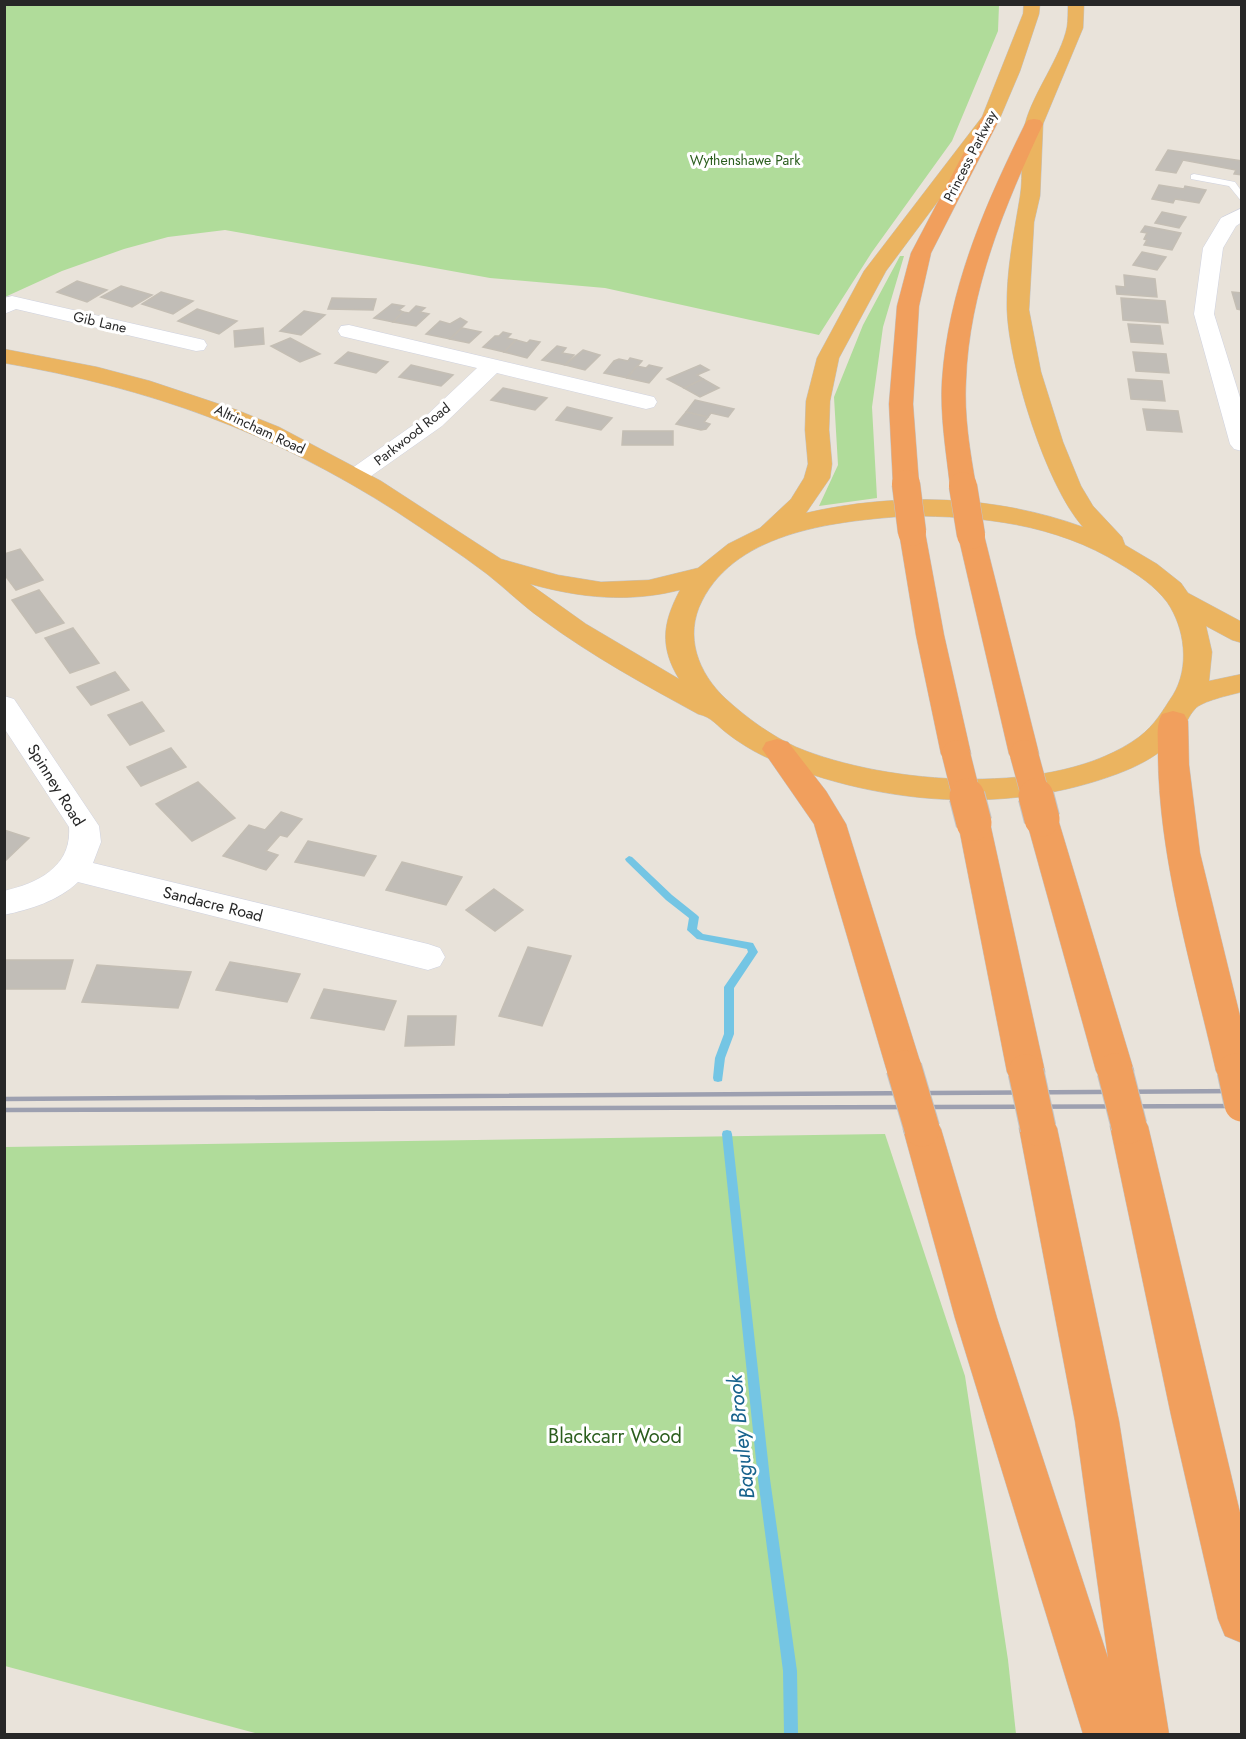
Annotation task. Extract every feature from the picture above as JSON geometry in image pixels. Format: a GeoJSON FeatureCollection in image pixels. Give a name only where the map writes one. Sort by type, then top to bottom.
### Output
{"type":"FeatureCollection","features":[{"type":"Feature","properties":{"kind":"highway","name":"Princess Parkway"},"geometry":{"type":"LineString","coordinates":[[1032,4],[1031,14],[1011,71],[990,118],[921,253],[908,306],[901,415],[912,532],[930,635],[956,754],[974,823],[1097,1421],[1144,1734]]}},
{"type":"Feature","properties":{"kind":"highway"},"geometry":{"type":"LineString","coordinates":[[1076,4],[1076,28],[1003,188],[963,309],[954,382],[956,428],[971,535],[1024,754],[1129,1126],[1193,1415],[1242,1619]]}},
{"type":"Feature","properties":{"kind":"highway"},"geometry":{"type":"LineString","coordinates":[[767,533],[812,519],[868,511],[964,508],[1007,514],[1089,537],[1125,555],[1162,582],[1178,598],[1192,621],[1197,642],[1193,686],[1178,711],[1145,749],[1123,760],[1070,778],[1006,789],[948,790],[892,784],[830,770],[759,741],[723,715],[694,683],[686,669],[679,643],[680,616],[687,599],[704,575],[767,533],[801,504],[817,478],[820,464],[817,430],[818,400],[828,358],[875,271],[990,118]]}},
{"type":"Feature","properties":{"kind":"highway"},"geometry":{"type":"LineString","coordinates":[[1034,124],[1030,196],[1022,242],[1018,310],[1029,372],[1051,442],[1076,500],[1125,555]]}},
{"type":"Feature","properties":{"kind":"highway","name":"Altrincham Road"},"geometry":{"type":"LineString","coordinates":[[4,356],[112,376],[214,407],[283,437],[356,476],[490,564],[533,601],[583,634],[658,681],[723,715]]}},
{"type":"Feature","properties":{"kind":"highway","name":"Altrincham Road"},"geometry":{"type":"LineString","coordinates":[[490,564],[558,584],[598,591],[634,591],[704,575]]}},
{"type":"Feature","properties":{"kind":"highway"},"geometry":{"type":"LineString","coordinates":[[1178,598],[1242,634]]}},
{"type":"Feature","properties":{"kind":"highway"},"geometry":{"type":"LineString","coordinates":[[1178,711],[1218,688],[1242,683]]}},
{"type":"Feature","properties":{"kind":"highway"},"geometry":{"type":"LineString","coordinates":[[1178,711],[1174,772],[1191,884],[1238,1088]]}},
{"type":"Feature","properties":{"kind":"highway"},"geometry":{"type":"LineString","coordinates":[[777,749],[830,824],[904,1068],[976,1318],[1108,1734]]}},
{"type":"Feature","properties":{"kind":"street"},"geometry":{"type":"LineString","coordinates":[[1242,214],[1228,222],[1213,248],[1204,314],[1242,444]]}},
{"type":"Feature","properties":{"kind":"street","name":"Gib Lane"},"geometry":{"type":"LineString","coordinates":[[4,308],[12,302],[196,345]]}},
{"type":"Feature","properties":{"kind":"street"},"geometry":{"type":"LineString","coordinates":[[349,331],[646,402]]}},
{"type":"Feature","properties":{"kind":"street","name":"Parkwood Road"},"geometry":{"type":"LineString","coordinates":[[356,476],[434,421],[493,365]]}},
{"type":"Feature","properties":{"kind":"street","name":"Spinney Road"},"geometry":{"type":"LineString","coordinates":[[4,705],[84,826],[87,836],[85,846],[73,869]]}},
{"type":"Feature","properties":{"kind":"street"},"geometry":{"type":"LineString","coordinates":[[4,903],[23,900],[40,893],[73,869]]}},
{"type":"Feature","properties":{"kind":"street","name":"Sandacre Road"},"geometry":{"type":"LineString","coordinates":[[73,869],[428,957]]}},
{"type":"Feature","properties":{"kind":"lane"},"geometry":{"type":"LineString","coordinates":[[1194,177],[1232,184],[1242,199]]}},
{"type":"Feature","properties":{"kind":"green space","name":"Wythenshawe Park"},"geometry":{"type":"Polygon","coordinates":[[[5,4],[999,5],[998,31],[952,141],[872,252],[819,335],[605,288],[490,278],[225,230],[168,237],[124,249],[62,271],[5,297],[5,4]]]}},
{"type":"Feature","properties":{"kind":"green space"},"geometry":{"type":"Polygon","coordinates":[[[900,256],[904,256],[883,327],[872,407],[877,498],[819,506],[838,465],[834,397],[863,325],[900,256]]]}},
{"type":"Feature","properties":{"kind":"green space","name":"Blackcarr Wood"},"geometry":{"type":"Polygon","coordinates":[[[885,1134],[965,1376],[1008,1660],[1016,1734],[259,1734],[5,1666],[5,1147],[885,1134]]]}},
{"type":"Feature","properties":{"kind":"building"},"geometry":{"type":"Polygon","coordinates":[[[1168,150],[1242,161],[1242,175],[1234,174],[1236,170],[1183,160],[1176,173],[1156,170],[1168,150]]]}},
{"type":"Feature","properties":{"kind":"building"},"geometry":{"type":"Polygon","coordinates":[[[1159,185],[1206,190],[1199,203],[1175,199],[1173,203],[1152,199],[1159,185]]]}},
{"type":"Feature","properties":{"kind":"building"},"geometry":{"type":"Polygon","coordinates":[[[1162,212],[1186,217],[1179,228],[1155,223],[1162,212]]]}},
{"type":"Feature","properties":{"kind":"building"},"geometry":{"type":"Polygon","coordinates":[[[1145,226],[1181,233],[1172,250],[1144,245],[1147,233],[1141,232],[1145,226]]]}},
{"type":"Feature","properties":{"kind":"building"},"geometry":{"type":"Polygon","coordinates":[[[1142,252],[1166,257],[1157,270],[1133,265],[1142,252]]]}},
{"type":"Feature","properties":{"kind":"building"},"geometry":{"type":"Polygon","coordinates":[[[1124,275],[1155,279],[1157,297],[1117,294],[1116,286],[1125,287],[1124,275]]]}},
{"type":"Feature","properties":{"kind":"building"},"geometry":{"type":"Polygon","coordinates":[[[77,281],[107,290],[87,302],[57,292],[77,281]]]}},
{"type":"Feature","properties":{"kind":"building"},"geometry":{"type":"Polygon","coordinates":[[[121,286],[152,295],[132,307],[101,297],[121,286]]]}},
{"type":"Feature","properties":{"kind":"building"},"geometry":{"type":"Polygon","coordinates":[[[161,292],[193,301],[173,314],[142,304],[161,292]]]}},
{"type":"Feature","properties":{"kind":"building"},"geometry":{"type":"Polygon","coordinates":[[[1232,292],[1242,293],[1242,310],[1237,309],[1232,292]]]}},
{"type":"Feature","properties":{"kind":"building"},"geometry":{"type":"Polygon","coordinates":[[[332,298],[376,299],[373,310],[328,309],[332,298]]]}},
{"type":"Feature","properties":{"kind":"building"},"geometry":{"type":"Polygon","coordinates":[[[1121,298],[1165,301],[1168,323],[1123,320],[1121,298]]]}},
{"type":"Feature","properties":{"kind":"building"},"geometry":{"type":"Polygon","coordinates":[[[392,304],[404,306],[399,310],[403,312],[393,322],[374,318],[392,304]]]}},
{"type":"Feature","properties":{"kind":"building"},"geometry":{"type":"Polygon","coordinates":[[[416,306],[425,308],[420,312],[429,314],[416,326],[393,322],[403,312],[409,313],[416,306]]]}},
{"type":"Feature","properties":{"kind":"building"},"geometry":{"type":"Polygon","coordinates":[[[197,309],[237,321],[219,334],[178,321],[197,309]]]}},
{"type":"Feature","properties":{"kind":"building"},"geometry":{"type":"Polygon","coordinates":[[[304,311],[325,315],[301,335],[280,331],[304,311]]]}},
{"type":"Feature","properties":{"kind":"building"},"geometry":{"type":"Polygon","coordinates":[[[460,318],[467,322],[450,339],[426,334],[440,321],[450,324],[460,318]]]}},
{"type":"Feature","properties":{"kind":"building"},"geometry":{"type":"Polygon","coordinates":[[[1128,324],[1160,326],[1163,344],[1131,342],[1128,324]]]}},
{"type":"Feature","properties":{"kind":"building"},"geometry":{"type":"Polygon","coordinates":[[[263,328],[264,344],[235,347],[234,331],[263,328]]]}},
{"type":"Feature","properties":{"kind":"building"},"geometry":{"type":"Polygon","coordinates":[[[462,328],[481,332],[469,343],[450,339],[462,328]]]}},
{"type":"Feature","properties":{"kind":"building"},"geometry":{"type":"Polygon","coordinates":[[[503,332],[511,334],[507,338],[516,340],[504,352],[483,347],[495,336],[503,332]]]}},
{"type":"Feature","properties":{"kind":"building"},"geometry":{"type":"Polygon","coordinates":[[[290,338],[320,354],[300,362],[271,346],[290,338]]]}},
{"type":"Feature","properties":{"kind":"building"},"geometry":{"type":"Polygon","coordinates":[[[516,340],[527,343],[530,340],[540,342],[527,358],[504,352],[516,340]]]}},
{"type":"Feature","properties":{"kind":"building"},"geometry":{"type":"Polygon","coordinates":[[[557,346],[566,348],[562,353],[574,355],[565,365],[542,360],[557,346]]]}},
{"type":"Feature","properties":{"kind":"building"},"geometry":{"type":"Polygon","coordinates":[[[583,350],[600,355],[585,370],[565,365],[583,350]]]}},
{"type":"Feature","properties":{"kind":"building"},"geometry":{"type":"Polygon","coordinates":[[[348,352],[388,362],[376,373],[335,363],[348,352]]]}},
{"type":"Feature","properties":{"kind":"building"},"geometry":{"type":"Polygon","coordinates":[[[1133,352],[1166,354],[1169,373],[1136,371],[1133,352]]]}},
{"type":"Feature","properties":{"kind":"building"},"geometry":{"type":"Polygon","coordinates":[[[630,358],[642,361],[627,378],[604,373],[614,361],[619,359],[628,361],[630,358]]]}},
{"type":"Feature","properties":{"kind":"building"},"geometry":{"type":"Polygon","coordinates":[[[411,365],[453,375],[441,386],[399,377],[411,365]]]}},
{"type":"Feature","properties":{"kind":"building"},"geometry":{"type":"Polygon","coordinates":[[[649,365],[662,368],[649,383],[627,378],[637,366],[646,368],[649,365]]]}},
{"type":"Feature","properties":{"kind":"building"},"geometry":{"type":"Polygon","coordinates":[[[700,365],[709,370],[697,375],[703,379],[684,388],[667,379],[700,365]]]}},
{"type":"Feature","properties":{"kind":"building"},"geometry":{"type":"Polygon","coordinates":[[[703,379],[719,388],[700,397],[684,388],[703,379]]]}},
{"type":"Feature","properties":{"kind":"building"},"geometry":{"type":"Polygon","coordinates":[[[1128,379],[1162,381],[1165,401],[1131,399],[1128,379]]]}},
{"type":"Feature","properties":{"kind":"building"},"geometry":{"type":"Polygon","coordinates":[[[503,388],[547,398],[535,410],[491,400],[503,388]]]}},
{"type":"Feature","properties":{"kind":"building"},"geometry":{"type":"Polygon","coordinates":[[[695,400],[734,409],[728,417],[711,413],[708,417],[686,412],[695,400]]]}},
{"type":"Feature","properties":{"kind":"building"},"geometry":{"type":"Polygon","coordinates":[[[567,407],[612,418],[601,430],[556,420],[567,407]]]}},
{"type":"Feature","properties":{"kind":"building"},"geometry":{"type":"Polygon","coordinates":[[[1143,409],[1178,411],[1182,432],[1147,430],[1143,409]]]}},
{"type":"Feature","properties":{"kind":"building"},"geometry":{"type":"Polygon","coordinates":[[[686,412],[708,417],[704,422],[710,424],[706,429],[701,430],[676,424],[686,412]]]}},
{"type":"Feature","properties":{"kind":"building"},"geometry":{"type":"Polygon","coordinates":[[[623,431],[673,431],[673,445],[622,445],[623,431]]]}},
{"type":"Feature","properties":{"kind":"building"},"geometry":{"type":"Polygon","coordinates":[[[20,549],[43,580],[16,590],[4,574],[4,554],[20,549]]]}},
{"type":"Feature","properties":{"kind":"building"},"geometry":{"type":"Polygon","coordinates":[[[39,590],[64,623],[36,633],[12,600],[39,590]]]}},
{"type":"Feature","properties":{"kind":"building"},"geometry":{"type":"Polygon","coordinates":[[[73,628],[99,663],[70,673],[45,638],[73,628]]]}},
{"type":"Feature","properties":{"kind":"building"},"geometry":{"type":"Polygon","coordinates":[[[115,672],[129,690],[91,705],[77,687],[115,672]]]}},
{"type":"Feature","properties":{"kind":"building"},"geometry":{"type":"Polygon","coordinates":[[[142,702],[164,731],[130,745],[108,715],[142,702]]]}},
{"type":"Feature","properties":{"kind":"building"},"geometry":{"type":"Polygon","coordinates":[[[171,748],[186,767],[141,786],[127,767],[171,748]]]}},
{"type":"Feature","properties":{"kind":"building"},"geometry":{"type":"Polygon","coordinates":[[[198,782],[235,818],[192,841],[156,804],[198,782]]]}},
{"type":"Feature","properties":{"kind":"building"},"geometry":{"type":"Polygon","coordinates":[[[281,812],[302,819],[287,837],[280,835],[266,851],[278,855],[266,870],[223,856],[249,825],[265,830],[281,812]]]}},
{"type":"Feature","properties":{"kind":"building"},"geometry":{"type":"Polygon","coordinates":[[[4,830],[29,838],[4,862],[4,830]]]}},
{"type":"Feature","properties":{"kind":"building"},"geometry":{"type":"Polygon","coordinates":[[[308,841],[376,856],[364,876],[295,862],[308,841]]]}},
{"type":"Feature","properties":{"kind":"building"},"geometry":{"type":"Polygon","coordinates":[[[402,862],[462,877],[446,905],[386,890],[402,862]]]}},
{"type":"Feature","properties":{"kind":"building"},"geometry":{"type":"Polygon","coordinates":[[[494,889],[523,910],[495,931],[466,910],[494,889]]]}},
{"type":"Feature","properties":{"kind":"building"},"geometry":{"type":"Polygon","coordinates":[[[528,947],[571,956],[542,1026],[499,1016],[528,947]]]}},
{"type":"Feature","properties":{"kind":"building"},"geometry":{"type":"Polygon","coordinates":[[[4,960],[73,960],[65,989],[4,989],[4,960]]]}},
{"type":"Feature","properties":{"kind":"building"},"geometry":{"type":"Polygon","coordinates":[[[230,962],[300,974],[287,1002],[216,990],[230,962]]]}},
{"type":"Feature","properties":{"kind":"building"},"geometry":{"type":"Polygon","coordinates":[[[97,965],[191,972],[178,1008],[82,1002],[97,965]]]}},
{"type":"Feature","properties":{"kind":"building"},"geometry":{"type":"Polygon","coordinates":[[[324,989],[396,1001],[384,1030],[311,1018],[324,989]]]}},
{"type":"Feature","properties":{"kind":"building"},"geometry":{"type":"Polygon","coordinates":[[[408,1016],[456,1016],[454,1045],[405,1046],[408,1016]]]}},
{"type":"Feature","properties":{"kind":"waterway","name":"Baguley Brook"},"geometry":{"type":"LineString","coordinates":[[629,859],[669,898],[694,917],[692,930],[700,937],[750,946],[753,952],[729,987],[729,1034],[720,1058],[718,1078]]}},
{"type":"Feature","properties":{"kind":"waterway","name":"Baguley Brook"},"geometry":{"type":"LineString","coordinates":[[727,1134],[764,1479],[790,1671],[791,1734]]}},
{"type":"Feature","properties":{"kind":"railway"},"geometry":{"type":"LineString","coordinates":[[4,1099],[1242,1091]]}},
{"type":"Feature","properties":{"kind":"railway"},"geometry":{"type":"LineString","coordinates":[[4,1110],[1242,1106]]}}]}
